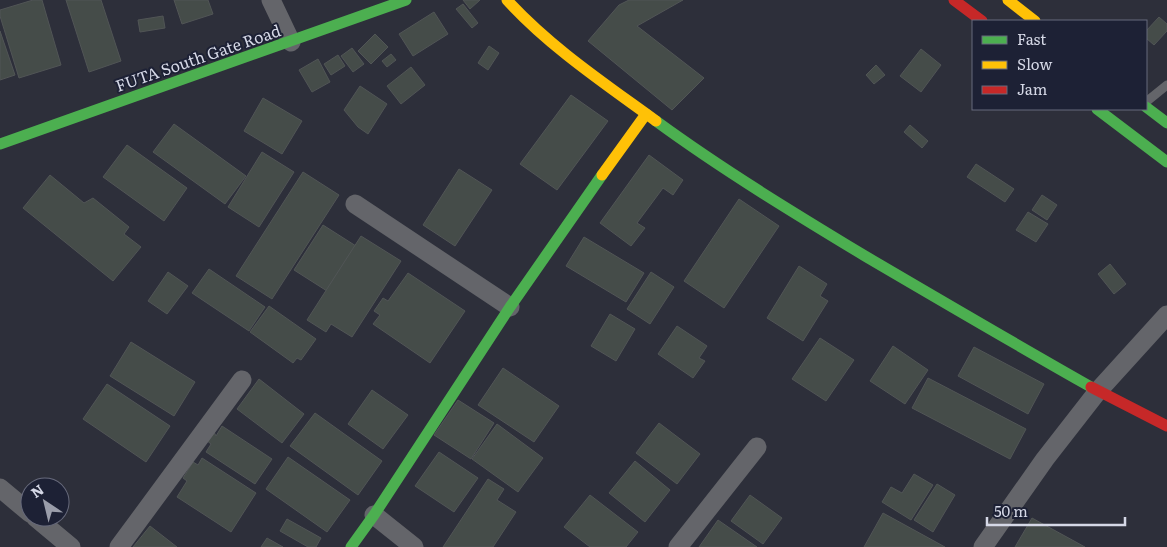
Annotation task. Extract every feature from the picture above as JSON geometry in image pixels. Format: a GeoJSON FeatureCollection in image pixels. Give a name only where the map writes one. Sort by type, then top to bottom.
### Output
{"type":"FeatureCollection","features":[{"type":"Feature","properties":{"kind":"street"},"geometry":{"type":"LineString","coordinates":[[271,0],[291,42]]}},
{"type":"Feature","properties":{"kind":"street","name":"FUTA South Gate Road"},"geometry":{"type":"LineString","coordinates":[[0,144],[406,0]]}},
{"type":"Feature","properties":{"kind":"street"},"geometry":{"type":"LineString","coordinates":[[507,0],[528,22],[584,68],[701,154],[807,221],[983,326],[1098,391],[1167,426]]}},
{"type":"Feature","properties":{"kind":"street"},"geometry":{"type":"LineString","coordinates":[[954,0],[981,20]]}},
{"type":"Feature","properties":{"kind":"street"},"geometry":{"type":"LineString","coordinates":[[1008,0],[1034,20]]}},
{"type":"Feature","properties":{"kind":"street"},"geometry":{"type":"LineString","coordinates":[[1147,108],[1167,123]]}},
{"type":"Feature","properties":{"kind":"street"},"geometry":{"type":"LineString","coordinates":[[1098,110],[1167,162]]}},
{"type":"Feature","properties":{"kind":"street"},"geometry":{"type":"LineString","coordinates":[[351,547],[374,515],[510,307],[582,202],[646,114]]}},
{"type":"Feature","properties":{"kind":"street"},"geometry":{"type":"LineString","coordinates":[[355,204],[510,307]]}},
{"type":"Feature","properties":{"kind":"street"},"geometry":{"type":"LineString","coordinates":[[983,547],[1046,459],[1098,391],[1167,315]]}},
{"type":"Feature","properties":{"kind":"street"},"geometry":{"type":"LineString","coordinates":[[119,547],[242,380]]}},
{"type":"Feature","properties":{"kind":"street"},"geometry":{"type":"LineString","coordinates":[[678,547],[757,447]]}},
{"type":"Feature","properties":{"kind":"street"},"geometry":{"type":"LineString","coordinates":[[0,488],[20,505]]}},
{"type":"Feature","properties":{"kind":"street"},"geometry":{"type":"LineString","coordinates":[[374,515],[414,547]]}},
{"type":"Feature","properties":{"kind":"street"},"geometry":{"type":"LineString","coordinates":[[47,527],[71,547]]}},
{"type":"Feature","properties":{"kind":"lane"},"geometry":{"type":"LineString","coordinates":[[1147,101],[1167,85]]}},
{"type":"Feature","properties":{"kind":"building"},"geometry":{"type":"Polygon","coordinates":[[[33,0],[42,0],[61,65],[19,78],[0,16],[0,10],[33,0]]]}},
{"type":"Feature","properties":{"kind":"building"},"geometry":{"type":"Polygon","coordinates":[[[66,0],[101,0],[121,61],[89,72],[66,0]]]}},
{"type":"Feature","properties":{"kind":"building"},"geometry":{"type":"Polygon","coordinates":[[[174,0],[208,0],[213,14],[182,24],[174,0]]]}},
{"type":"Feature","properties":{"kind":"building"},"geometry":{"type":"Polygon","coordinates":[[[463,0],[480,0],[470,9],[463,0]]]}},
{"type":"Feature","properties":{"kind":"building"},"geometry":{"type":"Polygon","coordinates":[[[629,0],[683,0],[637,26],[704,78],[672,110],[588,41],[619,5],[629,0]]]}},
{"type":"Feature","properties":{"kind":"building"},"geometry":{"type":"Polygon","coordinates":[[[463,4],[478,23],[472,28],[456,9],[463,4]]]}},
{"type":"Feature","properties":{"kind":"building"},"geometry":{"type":"Polygon","coordinates":[[[434,12],[448,34],[413,56],[399,34],[434,12]]]}},
{"type":"Feature","properties":{"kind":"building"},"geometry":{"type":"Polygon","coordinates":[[[163,16],[165,28],[140,32],[138,20],[163,16]]]}},
{"type":"Feature","properties":{"kind":"building"},"geometry":{"type":"Polygon","coordinates":[[[1159,17],[1167,24],[1167,31],[1154,45],[1147,39],[1147,30],[1159,17]]]}},
{"type":"Feature","properties":{"kind":"building"},"geometry":{"type":"Polygon","coordinates":[[[0,31],[15,75],[0,80],[0,31]]]}},
{"type":"Feature","properties":{"kind":"building"},"geometry":{"type":"Polygon","coordinates":[[[375,34],[388,47],[371,64],[358,51],[375,34]]]}},
{"type":"Feature","properties":{"kind":"building"},"geometry":{"type":"Polygon","coordinates":[[[489,46],[499,53],[488,70],[478,63],[489,46]]]}},
{"type":"Feature","properties":{"kind":"building"},"geometry":{"type":"Polygon","coordinates":[[[352,48],[364,64],[353,72],[341,56],[352,48]]]}},
{"type":"Feature","properties":{"kind":"building"},"geometry":{"type":"Polygon","coordinates":[[[921,49],[941,65],[921,92],[900,76],[921,49]]]}},
{"type":"Feature","properties":{"kind":"building"},"geometry":{"type":"Polygon","coordinates":[[[391,54],[396,60],[387,67],[382,61],[391,54]]]}},
{"type":"Feature","properties":{"kind":"building"},"geometry":{"type":"Polygon","coordinates":[[[338,55],[345,66],[331,75],[324,64],[338,55]]]}},
{"type":"Feature","properties":{"kind":"building"},"geometry":{"type":"Polygon","coordinates":[[[318,59],[330,82],[312,92],[299,70],[318,59]]]}},
{"type":"Feature","properties":{"kind":"building"},"geometry":{"type":"Polygon","coordinates":[[[876,65],[885,75],[874,84],[866,75],[876,65]]]}},
{"type":"Feature","properties":{"kind":"building"},"geometry":{"type":"Polygon","coordinates":[[[411,67],[425,85],[401,104],[387,86],[411,67]]]}},
{"type":"Feature","properties":{"kind":"building"},"geometry":{"type":"Polygon","coordinates":[[[360,86],[387,104],[368,134],[358,127],[344,110],[360,86]]]}},
{"type":"Feature","properties":{"kind":"building"},"geometry":{"type":"Polygon","coordinates":[[[571,95],[608,121],[557,190],[520,164],[571,95]]]}},
{"type":"Feature","properties":{"kind":"building"},"geometry":{"type":"Polygon","coordinates":[[[263,98],[302,121],[282,154],[244,131],[263,98]]]}},
{"type":"Feature","properties":{"kind":"building"},"geometry":{"type":"Polygon","coordinates":[[[174,124],[246,176],[225,204],[153,152],[174,124]]]}},
{"type":"Feature","properties":{"kind":"building"},"geometry":{"type":"Polygon","coordinates":[[[910,125],[928,141],[922,148],[904,132],[910,125]]]}},
{"type":"Feature","properties":{"kind":"building"},"geometry":{"type":"Polygon","coordinates":[[[127,145],[187,188],[164,221],[103,177],[127,145]]]}},
{"type":"Feature","properties":{"kind":"building"},"geometry":{"type":"Polygon","coordinates":[[[262,152],[294,172],[259,227],[228,207],[262,152]]]}},
{"type":"Feature","properties":{"kind":"building"},"geometry":{"type":"Polygon","coordinates":[[[649,155],[683,180],[673,195],[663,188],[637,223],[645,228],[631,246],[600,223],[649,155]]]}},
{"type":"Feature","properties":{"kind":"building"},"geometry":{"type":"Polygon","coordinates":[[[976,164],[1014,189],[1005,202],[967,177],[976,164]]]}},
{"type":"Feature","properties":{"kind":"building"},"geometry":{"type":"Polygon","coordinates":[[[459,169],[492,190],[455,246],[423,225],[459,169]]]}},
{"type":"Feature","properties":{"kind":"building"},"geometry":{"type":"Polygon","coordinates":[[[303,172],[339,195],[272,299],[236,276],[303,172]]]}},
{"type":"Feature","properties":{"kind":"building"},"geometry":{"type":"Polygon","coordinates":[[[50,175],[84,203],[93,198],[129,227],[124,234],[141,247],[113,281],[23,208],[50,175]]]}},
{"type":"Feature","properties":{"kind":"building"},"geometry":{"type":"Polygon","coordinates":[[[1042,195],[1057,205],[1047,220],[1032,210],[1042,195]]]}},
{"type":"Feature","properties":{"kind":"building"},"geometry":{"type":"Polygon","coordinates":[[[739,199],[779,226],[724,308],[684,281],[739,199]]]}},
{"type":"Feature","properties":{"kind":"building"},"geometry":{"type":"Polygon","coordinates":[[[1028,212],[1048,224],[1036,242],[1016,230],[1028,212]]]}},
{"type":"Feature","properties":{"kind":"building"},"geometry":{"type":"Polygon","coordinates":[[[323,225],[356,246],[327,291],[294,270],[323,225]]]}},
{"type":"Feature","properties":{"kind":"building"},"geometry":{"type":"Polygon","coordinates":[[[361,236],[401,261],[352,337],[331,324],[326,332],[307,320],[361,236]]]}},
{"type":"Feature","properties":{"kind":"building"},"geometry":{"type":"Polygon","coordinates":[[[584,237],[644,273],[626,302],[566,266],[584,237]]]}},
{"type":"Feature","properties":{"kind":"building"},"geometry":{"type":"Polygon","coordinates":[[[1110,264],[1126,284],[1114,294],[1098,274],[1110,264]]]}},
{"type":"Feature","properties":{"kind":"building"},"geometry":{"type":"Polygon","coordinates":[[[799,266],[827,284],[820,296],[828,301],[803,341],[767,318],[799,266]]]}},
{"type":"Feature","properties":{"kind":"building"},"geometry":{"type":"Polygon","coordinates":[[[209,269],[265,307],[249,331],[192,293],[209,269]]]}},
{"type":"Feature","properties":{"kind":"building"},"geometry":{"type":"Polygon","coordinates":[[[168,272],[188,286],[167,314],[148,301],[168,272]]]}},
{"type":"Feature","properties":{"kind":"building"},"geometry":{"type":"Polygon","coordinates":[[[651,272],[674,287],[650,324],[627,309],[651,272]]]}},
{"type":"Feature","properties":{"kind":"building"},"geometry":{"type":"Polygon","coordinates":[[[408,273],[465,311],[430,363],[373,324],[380,315],[374,311],[383,298],[388,301],[408,273]]]}},
{"type":"Feature","properties":{"kind":"building"},"geometry":{"type":"Polygon","coordinates":[[[269,306],[316,339],[301,360],[297,358],[293,363],[250,332],[269,306]]]}},
{"type":"Feature","properties":{"kind":"building"},"geometry":{"type":"Polygon","coordinates":[[[610,314],[635,329],[616,361],[591,346],[610,314]]]}},
{"type":"Feature","properties":{"kind":"building"},"geometry":{"type":"Polygon","coordinates":[[[677,326],[707,346],[699,358],[705,361],[693,378],[658,354],[677,326]]]}},
{"type":"Feature","properties":{"kind":"building"},"geometry":{"type":"Polygon","coordinates":[[[820,338],[854,360],[826,401],[792,379],[820,338]]]}},
{"type":"Feature","properties":{"kind":"building"},"geometry":{"type":"Polygon","coordinates":[[[131,342],[195,382],[174,416],[110,376],[131,342]]]}},
{"type":"Feature","properties":{"kind":"building"},"geometry":{"type":"Polygon","coordinates":[[[893,346],[928,370],[905,404],[870,381],[893,346]]]}},
{"type":"Feature","properties":{"kind":"building"},"geometry":{"type":"Polygon","coordinates":[[[974,347],[1044,384],[1028,414],[958,376],[974,347]]]}},
{"type":"Feature","properties":{"kind":"building"},"geometry":{"type":"Polygon","coordinates":[[[503,368],[559,406],[534,442],[478,405],[503,368]]]}},
{"type":"Feature","properties":{"kind":"building"},"geometry":{"type":"Polygon","coordinates":[[[928,378],[1026,429],[1010,459],[912,408],[928,378]]]}},
{"type":"Feature","properties":{"kind":"building"},"geometry":{"type":"Polygon","coordinates":[[[259,379],[304,414],[282,443],[237,409],[259,379]]]}},
{"type":"Feature","properties":{"kind":"building"},"geometry":{"type":"Polygon","coordinates":[[[107,384],[170,426],[146,462],[83,419],[107,384]]]}},
{"type":"Feature","properties":{"kind":"building"},"geometry":{"type":"Polygon","coordinates":[[[372,390],[408,415],[383,449],[348,424],[372,390]]]}},
{"type":"Feature","properties":{"kind":"building"},"geometry":{"type":"Polygon","coordinates":[[[458,400],[494,423],[471,459],[434,435],[458,400]]]}},
{"type":"Feature","properties":{"kind":"building"},"geometry":{"type":"Polygon","coordinates":[[[315,413],[382,461],[358,495],[290,446],[315,413]]]}},
{"type":"Feature","properties":{"kind":"building"},"geometry":{"type":"Polygon","coordinates":[[[659,423],[700,454],[677,484],[636,453],[659,423]]]}},
{"type":"Feature","properties":{"kind":"building"},"geometry":{"type":"Polygon","coordinates":[[[497,424],[543,458],[518,492],[472,459],[497,424]]]}},
{"type":"Feature","properties":{"kind":"building"},"geometry":{"type":"Polygon","coordinates":[[[222,426],[272,459],[255,484],[206,452],[211,444],[206,440],[213,430],[216,436],[222,426]]]}},
{"type":"Feature","properties":{"kind":"building"},"geometry":{"type":"Polygon","coordinates":[[[439,452],[478,478],[454,512],[415,486],[439,452]]]}},
{"type":"Feature","properties":{"kind":"building"},"geometry":{"type":"Polygon","coordinates":[[[288,457],[350,500],[327,532],[266,489],[288,457]]]}},
{"type":"Feature","properties":{"kind":"building"},"geometry":{"type":"Polygon","coordinates":[[[202,458],[256,493],[231,532],[177,497],[187,481],[183,478],[193,462],[198,465],[202,458]]]}},
{"type":"Feature","properties":{"kind":"building"},"geometry":{"type":"Polygon","coordinates":[[[635,461],[670,490],[645,522],[609,493],[635,461]]]}},
{"type":"Feature","properties":{"kind":"building"},"geometry":{"type":"Polygon","coordinates":[[[914,474],[933,485],[911,520],[882,502],[891,487],[902,493],[914,474]]]}},
{"type":"Feature","properties":{"kind":"building"},"geometry":{"type":"Polygon","coordinates":[[[488,479],[504,489],[497,500],[516,512],[493,547],[443,547],[488,479]]]}},
{"type":"Feature","properties":{"kind":"building"},"geometry":{"type":"Polygon","coordinates":[[[937,484],[955,495],[933,532],[914,520],[937,484]]]}},
{"type":"Feature","properties":{"kind":"building"},"geometry":{"type":"Polygon","coordinates":[[[590,495],[638,532],[626,547],[590,547],[564,527],[590,495]]]}},
{"type":"Feature","properties":{"kind":"building"},"geometry":{"type":"Polygon","coordinates":[[[750,495],[782,518],[763,544],[731,521],[750,495]]]}},
{"type":"Feature","properties":{"kind":"building"},"geometry":{"type":"Polygon","coordinates":[[[883,513],[945,547],[864,547],[883,513]]]}},
{"type":"Feature","properties":{"kind":"building"},"geometry":{"type":"Polygon","coordinates":[[[1032,518],[1085,547],[1015,547],[1032,518]]]}},
{"type":"Feature","properties":{"kind":"building"},"geometry":{"type":"Polygon","coordinates":[[[287,519],[321,538],[316,547],[308,547],[280,531],[287,519]]]}},
{"type":"Feature","properties":{"kind":"building"},"geometry":{"type":"Polygon","coordinates":[[[718,520],[757,547],[699,547],[718,520]]]}},
{"type":"Feature","properties":{"kind":"building"},"geometry":{"type":"Polygon","coordinates":[[[150,526],[177,547],[133,547],[150,526]]]}},
{"type":"Feature","properties":{"kind":"building"},"geometry":{"type":"Polygon","coordinates":[[[267,538],[283,547],[261,547],[267,538]]]}},
{"type":"Feature","properties":{"kind":"traffic: fast"},"geometry":{"type":"LineString","coordinates":[[0,144],[406,0]]}},
{"type":"Feature","properties":{"kind":"traffic: fast"},"geometry":{"type":"LineString","coordinates":[[1147,108],[1167,123]]}},
{"type":"Feature","properties":{"kind":"traffic: fast"},"geometry":{"type":"LineString","coordinates":[[1098,110],[1167,162]]}},
{"type":"Feature","properties":{"kind":"traffic: fast"},"geometry":{"type":"LineString","coordinates":[[656,121],[733,174],[812,224],[1091,387]]}},
{"type":"Feature","properties":{"kind":"traffic: fast"},"geometry":{"type":"LineString","coordinates":[[351,547],[374,515],[510,307],[602,175]]}},
{"type":"Feature","properties":{"kind":"traffic: slow"},"geometry":{"type":"LineString","coordinates":[[507,0],[559,49],[656,121]]}},
{"type":"Feature","properties":{"kind":"traffic: slow"},"geometry":{"type":"LineString","coordinates":[[1008,0],[1034,20]]}},
{"type":"Feature","properties":{"kind":"traffic: slow"},"geometry":{"type":"LineString","coordinates":[[602,175],[646,114]]}},
{"type":"Feature","properties":{"kind":"traffic: jam"},"geometry":{"type":"LineString","coordinates":[[954,0],[981,20]]}},
{"type":"Feature","properties":{"kind":"traffic: jam"},"geometry":{"type":"LineString","coordinates":[[1091,387],[1167,426]]}}]}
